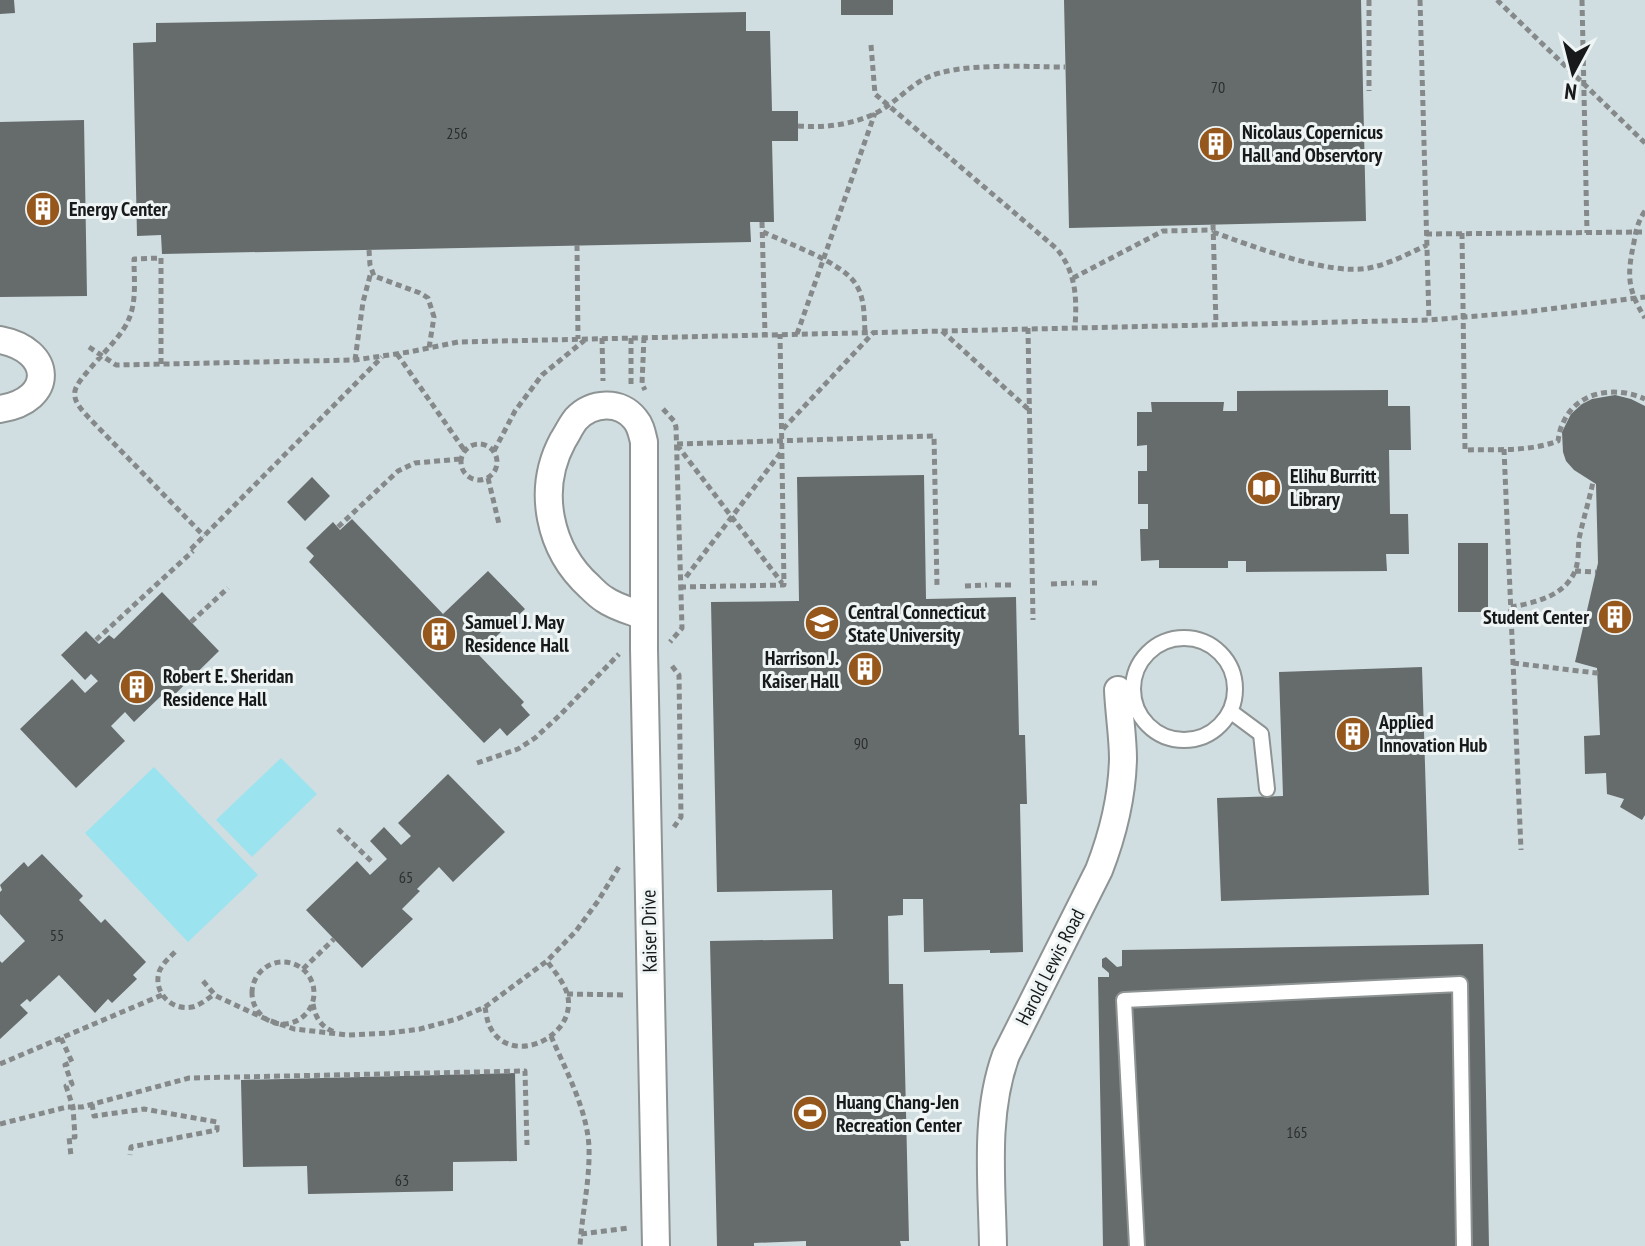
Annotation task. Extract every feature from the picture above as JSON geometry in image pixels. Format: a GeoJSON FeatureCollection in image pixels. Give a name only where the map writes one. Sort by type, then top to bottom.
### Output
{"type":"FeatureCollection","features":[{"type":"Feature","properties":{"kind":"street"},"geometry":{"type":"LineString","coordinates":[[0,340],[27,351],[38,364],[42,377],[39,387],[31,396],[17,405],[0,409]]}},
{"type":"Feature","properties":{"kind":"street"},"geometry":{"type":"LineString","coordinates":[[631,415],[613,405],[603,405],[589,409],[575,420],[555,456],[548,496],[554,536],[574,572],[604,599],[644,616]]}},
{"type":"Feature","properties":{"kind":"street","name":"Kaiser Drive"},"geometry":{"type":"LineString","coordinates":[[631,415],[641,430],[644,442],[644,616],[656,1246]]}},
{"type":"Feature","properties":{"kind":"street","name":"Harold Lewis Road"},"geometry":{"type":"LineString","coordinates":[[993,1246],[992,1143],[996,1087],[1006,1055],[1109,845],[1122,782],[1119,720],[1125,690]]}},
{"type":"Feature","properties":{"kind":"lane"},"geometry":{"type":"LineString","coordinates":[[1191,637],[1220,652],[1235,680],[1235,696],[1230,711],[1208,734],[1192,739],[1159,734],[1145,723],[1125,690],[1143,657],[1157,645],[1173,638],[1191,637]]}},
{"type":"Feature","properties":{"kind":"lane"},"geometry":{"type":"LineString","coordinates":[[1230,711],[1261,734],[1267,789]]}},
{"type":"Feature","properties":{"kind":"lane"},"geometry":{"type":"LineString","coordinates":[[1137,1246],[1124,1000],[1460,984],[1464,1246]]}},
{"type":"Feature","properties":{"kind":"path"},"geometry":{"type":"LineString","coordinates":[[1369,0],[1369,91]]}},
{"type":"Feature","properties":{"kind":"path"},"geometry":{"type":"LineString","coordinates":[[1420,0],[1429,320]]}},
{"type":"Feature","properties":{"kind":"path"},"geometry":{"type":"LineString","coordinates":[[1497,0],[1645,143]]}},
{"type":"Feature","properties":{"kind":"path"},"geometry":{"type":"LineString","coordinates":[[1582,0],[1587,233]]}},
{"type":"Feature","properties":{"kind":"path"},"geometry":{"type":"LineString","coordinates":[[871,45],[875,94],[1057,249],[1065,260],[1073,278],[1077,305],[1075,327]]}},
{"type":"Feature","properties":{"kind":"path"},"geometry":{"type":"LineString","coordinates":[[798,126],[847,123],[875,113],[926,78],[954,70],[1065,67]]}},
{"type":"Feature","properties":{"kind":"path"},"geometry":{"type":"LineString","coordinates":[[797,334],[875,113]]}},
{"type":"Feature","properties":{"kind":"path"},"geometry":{"type":"LineString","coordinates":[[1645,211],[1638,222],[1628,270],[1633,298],[1645,318]]}},
{"type":"Feature","properties":{"kind":"path"},"geometry":{"type":"LineString","coordinates":[[762,222],[765,334]]}},
{"type":"Feature","properties":{"kind":"path"},"geometry":{"type":"LineString","coordinates":[[1073,278],[1163,231],[1213,229],[1291,258],[1348,269],[1366,269],[1387,263],[1427,245]]}},
{"type":"Feature","properties":{"kind":"path"},"geometry":{"type":"LineString","coordinates":[[1213,229],[1216,324]]}},
{"type":"Feature","properties":{"kind":"path"},"geometry":{"type":"LineString","coordinates":[[763,232],[806,250],[838,268],[855,282],[862,298],[865,332]]}},
{"type":"Feature","properties":{"kind":"path"},"geometry":{"type":"LineString","coordinates":[[1426,234],[1645,232]]}},
{"type":"Feature","properties":{"kind":"path"},"geometry":{"type":"LineString","coordinates":[[1462,233],[1465,450],[1543,446],[1558,441],[1563,422],[1571,410],[1584,399],[1603,392],[1623,391],[1645,399]]}},
{"type":"Feature","properties":{"kind":"path"},"geometry":{"type":"LineString","coordinates":[[577,245],[578,339]]}},
{"type":"Feature","properties":{"kind":"path"},"geometry":{"type":"LineString","coordinates":[[355,360],[371,271],[369,250]]}},
{"type":"Feature","properties":{"kind":"path"},"geometry":{"type":"LineString","coordinates":[[161,364],[161,258],[134,259],[133,310],[118,339],[75,387],[74,394],[78,405],[204,536]]}},
{"type":"Feature","properties":{"kind":"path"},"geometry":{"type":"LineString","coordinates":[[371,271],[380,280],[428,298],[434,317],[429,348]]}},
{"type":"Feature","properties":{"kind":"path"},"geometry":{"type":"LineString","coordinates":[[89,347],[116,365],[355,360],[458,342],[1429,320],[1645,297]]}},
{"type":"Feature","properties":{"kind":"path"},"geometry":{"type":"LineString","coordinates":[[1028,328],[1033,620]]}},
{"type":"Feature","properties":{"kind":"path"},"geometry":{"type":"LineString","coordinates":[[942,331],[1029,410]]}},
{"type":"Feature","properties":{"kind":"path"},"geometry":{"type":"LineString","coordinates":[[782,429],[874,332]]}},
{"type":"Feature","properties":{"kind":"path"},"geometry":{"type":"LineString","coordinates":[[780,334],[784,585]]}},
{"type":"Feature","properties":{"kind":"path"},"geometry":{"type":"LineString","coordinates":[[602,338],[603,405]]}},
{"type":"Feature","properties":{"kind":"path"},"geometry":{"type":"LineString","coordinates":[[631,338],[631,415]]}},
{"type":"Feature","properties":{"kind":"path"},"geometry":{"type":"LineString","coordinates":[[494,451],[515,411],[542,375],[587,339]]}},
{"type":"Feature","properties":{"kind":"path"},"geometry":{"type":"LineString","coordinates":[[397,354],[465,451]]}},
{"type":"Feature","properties":{"kind":"path"},"geometry":{"type":"LineString","coordinates":[[96,640],[192,550],[382,356]]}},
{"type":"Feature","properties":{"kind":"path"},"geometry":{"type":"LineString","coordinates":[[784,585],[677,444],[934,436],[937,586]]}},
{"type":"Feature","properties":{"kind":"path"},"geometry":{"type":"LineString","coordinates":[[478,444],[494,451],[497,467],[494,473],[479,480],[467,476],[461,459],[465,451],[478,444]]}},
{"type":"Feature","properties":{"kind":"path"},"geometry":{"type":"LineString","coordinates":[[1504,449],[1521,850]]}},
{"type":"Feature","properties":{"kind":"path"},"geometry":{"type":"LineString","coordinates":[[686,577],[782,451]]}},
{"type":"Feature","properties":{"kind":"path"},"geometry":{"type":"LineString","coordinates":[[338,527],[398,471],[415,463],[461,459]]}},
{"type":"Feature","properties":{"kind":"path"},"geometry":{"type":"LineString","coordinates":[[488,478],[499,524]]}},
{"type":"Feature","properties":{"kind":"path"},"geometry":{"type":"LineString","coordinates":[[1511,607],[1534,603],[1552,595],[1575,571],[1579,539],[1593,482]]}},
{"type":"Feature","properties":{"kind":"path"},"geometry":{"type":"LineString","coordinates":[[1575,571],[1596,572]]}},
{"type":"Feature","properties":{"kind":"path"},"geometry":{"type":"LineString","coordinates":[[1051,584],[1074,583]]}},
{"type":"Feature","properties":{"kind":"path"},"geometry":{"type":"LineString","coordinates":[[1082,583],[1097,583]]}},
{"type":"Feature","properties":{"kind":"path"},"geometry":{"type":"LineString","coordinates":[[680,587],[784,585]]}},
{"type":"Feature","properties":{"kind":"path"},"geometry":{"type":"LineString","coordinates":[[965,586],[987,585]]}},
{"type":"Feature","properties":{"kind":"path"},"geometry":{"type":"LineString","coordinates":[[995,585],[1014,585]]}},
{"type":"Feature","properties":{"kind":"path"},"geometry":{"type":"LineString","coordinates":[[191,622],[228,588]]}},
{"type":"Feature","properties":{"kind":"path"},"geometry":{"type":"LineString","coordinates":[[477,763],[518,749],[535,738],[625,647]]}},
{"type":"Feature","properties":{"kind":"path"},"geometry":{"type":"LineString","coordinates":[[1513,663],[1596,673],[1594,668]]}},
{"type":"Feature","properties":{"kind":"path"},"geometry":{"type":"LineString","coordinates":[[338,829],[372,862]]}},
{"type":"Feature","properties":{"kind":"path"},"geometry":{"type":"LineString","coordinates":[[203,981],[215,994],[294,1029],[339,1034],[389,1033],[457,1019],[485,1007],[547,961],[576,931],[621,863]]}},
{"type":"Feature","properties":{"kind":"path"},"geometry":{"type":"LineString","coordinates":[[303,969],[334,939]]}},
{"type":"Feature","properties":{"kind":"path"},"geometry":{"type":"LineString","coordinates":[[175,952],[158,974],[158,986],[169,1003],[191,1008],[215,994]]}},
{"type":"Feature","properties":{"kind":"path"},"geometry":{"type":"LineString","coordinates":[[314,996],[305,1014],[288,1023],[268,1020],[260,1014],[252,996],[253,985],[264,968],[283,961],[293,964],[310,976],[314,996],[313,1007],[321,1025],[339,1034]]}},
{"type":"Feature","properties":{"kind":"path"},"geometry":{"type":"LineString","coordinates":[[485,1007],[494,1033],[510,1045],[538,1044],[551,1036],[563,1023],[568,1003],[562,983],[547,961]]}},
{"type":"Feature","properties":{"kind":"path"},"geometry":{"type":"LineString","coordinates":[[567,994],[632,995]]}},
{"type":"Feature","properties":{"kind":"path"},"geometry":{"type":"LineString","coordinates":[[0,1064],[162,995]]}},
{"type":"Feature","properties":{"kind":"path"},"geometry":{"type":"LineString","coordinates":[[551,1036],[581,1110],[589,1145],[580,1246]]}},
{"type":"Feature","properties":{"kind":"path"},"geometry":{"type":"LineString","coordinates":[[61,1038],[72,1062],[65,1065],[72,1084],[66,1086],[73,1107],[75,1137],[69,1137],[71,1156]]}},
{"type":"Feature","properties":{"kind":"path"},"geometry":{"type":"LineString","coordinates":[[0,1124],[189,1078],[525,1071],[527,1145]]}},
{"type":"Feature","properties":{"kind":"path"},"geometry":{"type":"LineString","coordinates":[[92,1104],[94,1116],[144,1109],[217,1122],[217,1130],[131,1147],[130,1155]]}},
{"type":"Feature","properties":{"kind":"path"},"geometry":{"type":"LineString","coordinates":[[581,1234],[638,1226]]}},
{"type":"Feature","properties":{"kind":"shaded area","name":"Central Connecticut State University"},"geometry":{"type":"Polygon","coordinates":[[[0,0],[1645,0],[1645,1246],[0,1246],[0,0]]]}},
{"type":"Feature","properties":{"kind":"shaded area"},"geometry":{"type":"Polygon","coordinates":[[[281,758],[317,794],[252,857],[216,820],[281,758]]]}},
{"type":"Feature","properties":{"kind":"shaded area"},"geometry":{"type":"Polygon","coordinates":[[[154,767],[258,875],[188,942],[85,833],[154,767]]]}},
{"type":"Feature","properties":{"kind":"building"},"geometry":{"type":"Polygon","coordinates":[[[0,0],[14,0],[15,13],[0,14],[0,0]]]}},
{"type":"Feature","properties":{"kind":"building"},"geometry":{"type":"Polygon","coordinates":[[[841,0],[893,0],[893,15],[841,15],[841,0]]]}},
{"type":"Feature","properties":{"kind":"building","name":"Nicolaus Copernicus Hall and Observtory"},"geometry":{"type":"Polygon","coordinates":[[[1064,0],[1361,0],[1366,221],[1069,228],[1064,0]]]}},
{"type":"Feature","properties":{"kind":"building"},"geometry":{"type":"Polygon","coordinates":[[[746,12],[746,31],[770,31],[772,111],[798,111],[798,141],[772,141],[774,222],[750,222],[751,242],[162,254],[161,235],[137,236],[133,43],[156,42],[156,23],[746,12]]]}},
{"type":"Feature","properties":{"kind":"building","name":"Energy Center"},"geometry":{"type":"Polygon","coordinates":[[[84,120],[87,296],[0,297],[0,122],[84,120]]]}},
{"type":"Feature","properties":{"kind":"building","name":"Elihu Burritt Library"},"geometry":{"type":"Polygon","coordinates":[[[1388,390],[1388,406],[1410,406],[1411,450],[1389,450],[1390,514],[1408,514],[1409,554],[1386,554],[1387,571],[1246,572],[1246,561],[1228,561],[1228,568],[1159,568],[1159,560],[1141,561],[1140,529],[1148,529],[1148,504],[1138,504],[1138,471],[1147,471],[1147,445],[1137,446],[1137,412],[1152,412],[1151,402],[1224,402],[1223,411],[1237,411],[1237,391],[1388,390]]]}},
{"type":"Feature","properties":{"kind":"building","name":"Student Center"},"geometry":{"type":"Polygon","coordinates":[[[1615,395],[1645,406],[1645,815],[1642,820],[1620,807],[1624,799],[1607,794],[1606,773],[1585,774],[1584,736],[1600,735],[1597,668],[1575,662],[1598,563],[1596,484],[1566,461],[1562,432],[1571,414],[1582,404],[1615,395]]]}},
{"type":"Feature","properties":{"kind":"building","name":"Harrison J. Kaiser Hall"},"geometry":{"type":"Polygon","coordinates":[[[924,475],[926,599],[1016,597],[1019,735],[1025,735],[1027,804],[1020,804],[1023,952],[924,952],[923,899],[903,899],[903,915],[888,916],[889,984],[903,984],[909,1241],[900,1241],[901,1246],[806,1246],[806,1241],[717,1246],[710,941],[833,939],[832,890],[717,892],[711,602],[799,601],[797,477],[924,475]]]}},
{"type":"Feature","properties":{"kind":"building"},"geometry":{"type":"Polygon","coordinates":[[[312,477],[330,496],[305,521],[287,502],[312,477]]]}},
{"type":"Feature","properties":{"kind":"building","name":"Samuel J. May Residence Hall"},"geometry":{"type":"Polygon","coordinates":[[[352,519],[443,614],[488,571],[525,609],[478,654],[524,702],[521,705],[530,715],[507,736],[500,728],[484,743],[309,562],[314,556],[306,548],[333,522],[340,530],[352,519]]]}},
{"type":"Feature","properties":{"kind":"building"},"geometry":{"type":"Polygon","coordinates":[[[1458,543],[1488,543],[1488,612],[1458,612],[1458,543]]]}},
{"type":"Feature","properties":{"kind":"building","name":"Robert E. Sheridan Residence Hall"},"geometry":{"type":"Polygon","coordinates":[[[162,592],[219,651],[167,702],[161,696],[134,722],[125,712],[111,726],[125,741],[76,788],[20,729],[72,679],[85,693],[98,681],[91,674],[85,680],[61,655],[86,631],[99,644],[109,635],[114,639],[162,592]]]}},
{"type":"Feature","properties":{"kind":"building","name":"Applied Innovation Hub"},"geometry":{"type":"Polygon","coordinates":[[[1422,667],[1429,895],[1221,901],[1217,798],[1283,796],[1279,672],[1422,667]]]}},
{"type":"Feature","properties":{"kind":"building"},"geometry":{"type":"Polygon","coordinates":[[[448,774],[505,832],[453,882],[439,867],[402,909],[413,919],[362,968],[306,910],[357,861],[370,875],[387,859],[370,841],[384,827],[401,845],[411,836],[398,823],[448,774]]]}},
{"type":"Feature","properties":{"kind":"building"},"geometry":{"type":"Polygon","coordinates":[[[42,854],[83,896],[79,900],[101,923],[105,919],[146,962],[133,975],[137,979],[112,1003],[108,999],[95,1013],[59,975],[30,1002],[27,999],[20,1005],[28,1013],[0,1039],[0,961],[2,963],[25,941],[0,914],[0,885],[24,862],[28,867],[42,854]]]}},
{"type":"Feature","properties":{"kind":"building"},"geometry":{"type":"Polygon","coordinates":[[[1483,944],[1489,1246],[1103,1246],[1098,977],[1109,977],[1109,973],[1102,967],[1102,959],[1106,957],[1117,967],[1122,966],[1122,950],[1483,944]]]}},
{"type":"Feature","properties":{"kind":"building"},"geometry":{"type":"Polygon","coordinates":[[[515,1073],[517,1161],[453,1162],[453,1191],[308,1194],[307,1166],[243,1167],[241,1080],[515,1073]]]}},
{"type":"Feature","properties":{"kind":"place","name":"Nicolaus Copernicus Hall and Observtory"},"geometry":{"type":"Point","coordinates":[1216,144]}},
{"type":"Feature","properties":{"kind":"place","name":"Energy Center"},"geometry":{"type":"Point","coordinates":[43,209]}},
{"type":"Feature","properties":{"kind":"place","name":"Elihu Burritt Library"},"geometry":{"type":"Point","coordinates":[1264,488]}},
{"type":"Feature","properties":{"kind":"place","name":"Student Center"},"geometry":{"type":"Point","coordinates":[1615,617]}},
{"type":"Feature","properties":{"kind":"place","name":"Central Connecticut State University"},"geometry":{"type":"Point","coordinates":[822,623]}},
{"type":"Feature","properties":{"kind":"place","name":"Samuel J. May Residence Hall"},"geometry":{"type":"Point","coordinates":[439,634]}},
{"type":"Feature","properties":{"kind":"place","name":"Harrison J. Kaiser Hall"},"geometry":{"type":"Point","coordinates":[865,669]}},
{"type":"Feature","properties":{"kind":"place","name":"Robert E. Sheridan Residence Hall"},"geometry":{"type":"Point","coordinates":[137,687]}},
{"type":"Feature","properties":{"kind":"place","name":"Applied Innovation Hub"},"geometry":{"type":"Point","coordinates":[1353,734]}},
{"type":"Feature","properties":{"kind":"place","name":"Huang Chang-Jen Recreation Center"},"geometry":{"type":"Point","coordinates":[810,1113]}}]}
